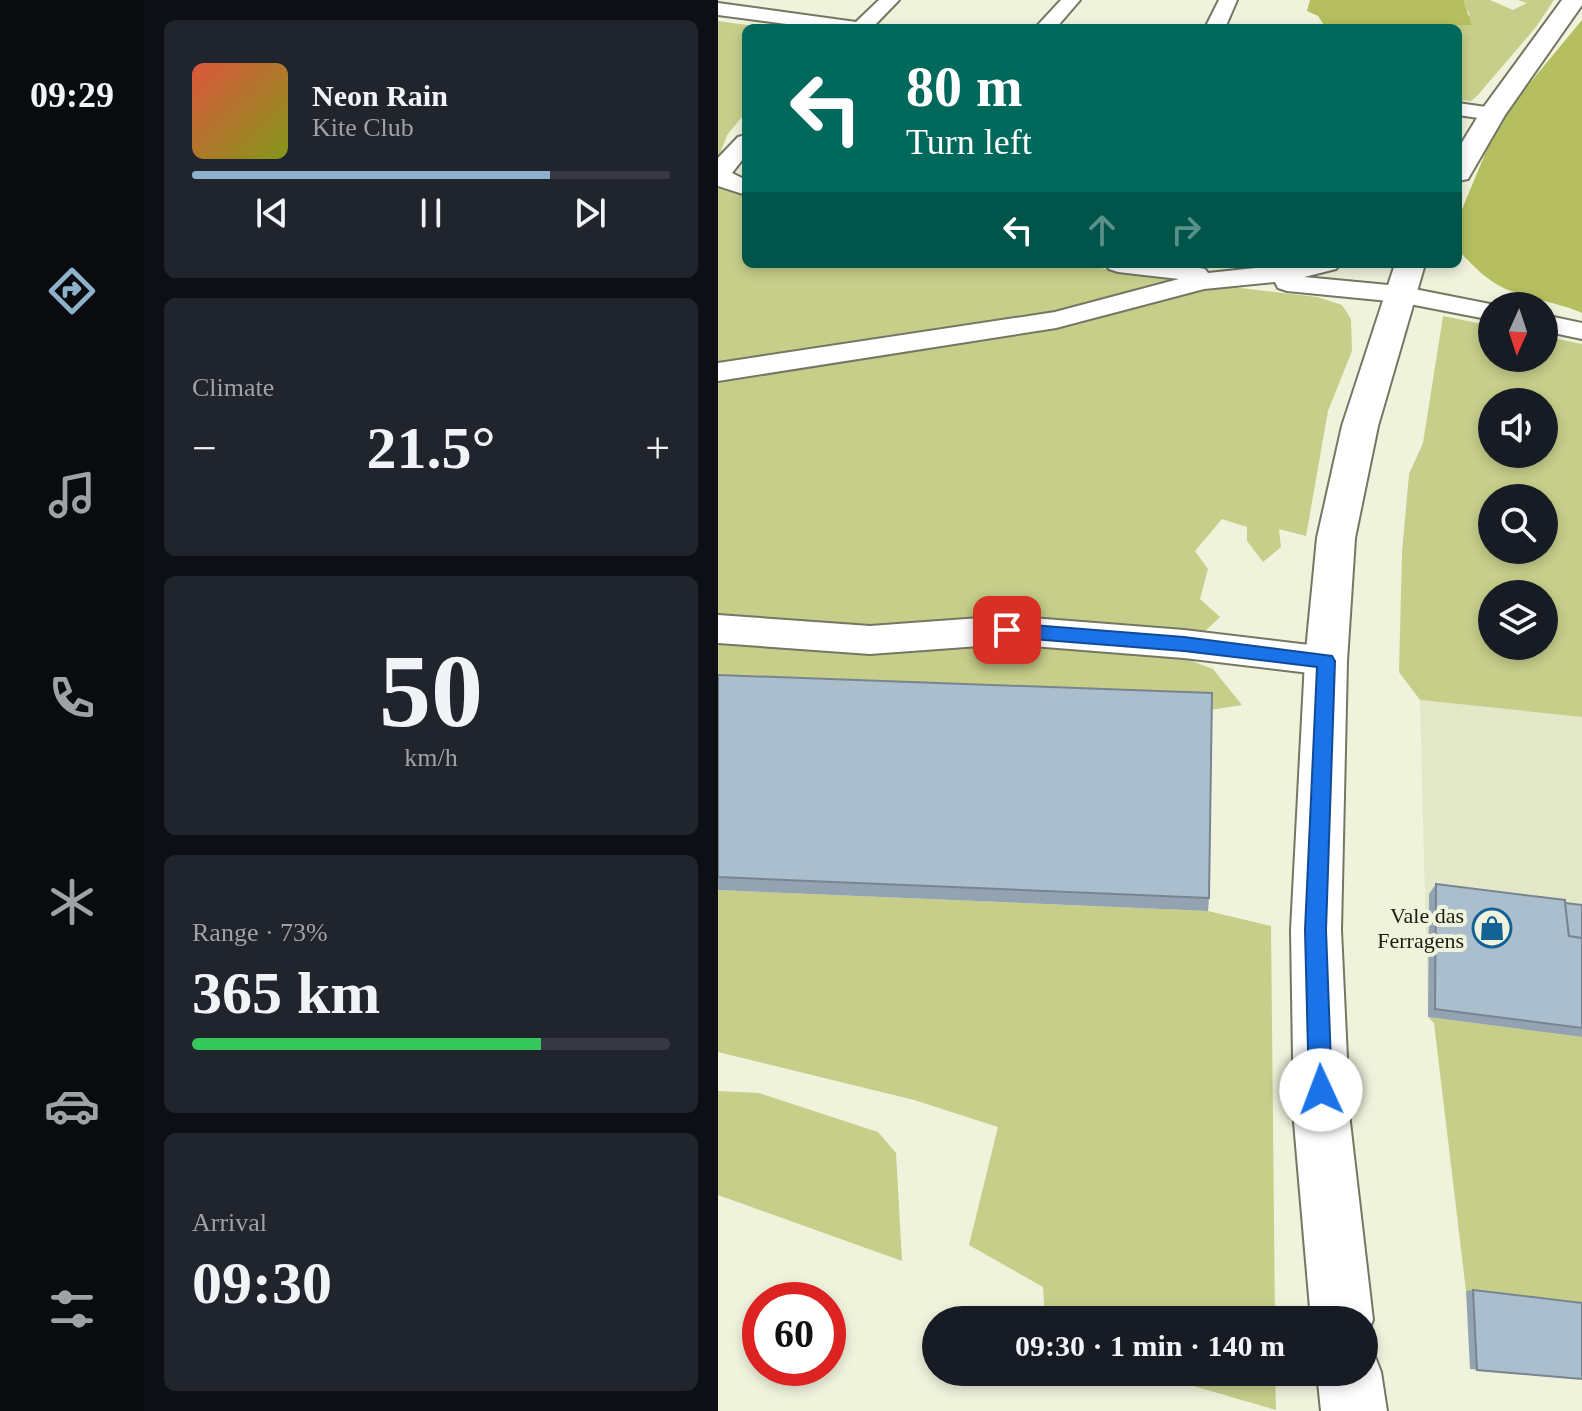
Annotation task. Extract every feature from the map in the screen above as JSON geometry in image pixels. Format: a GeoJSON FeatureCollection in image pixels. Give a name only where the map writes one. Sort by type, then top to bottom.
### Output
{"type":"FeatureCollection","features":[{"type":"Feature","properties":{"kind":"main road"},"geometry":{"type":"LineString","coordinates":[[1462,166],[1492,114],[1574,0]]}},
{"type":"Feature","properties":{"kind":"main road"},"geometry":{"type":"LineString","coordinates":[[1341,1306],[1322,1122],[1316,930],[1326,661],[1336,538],[1360,426],[1405,279]]}},
{"type":"Feature","properties":{"kind":"main road"},"geometry":{"type":"LineString","coordinates":[[1351,1386],[1354,1411]]}},
{"type":"Feature","properties":{"kind":"street"},"geometry":{"type":"LineString","coordinates":[[718,9],[729,0]]}},
{"type":"Feature","properties":{"kind":"street"},"geometry":{"type":"LineString","coordinates":[[864,24],[890,0]]}},
{"type":"Feature","properties":{"kind":"street"},"geometry":{"type":"LineString","coordinates":[[1217,24],[1228,0]]}},
{"type":"Feature","properties":{"kind":"street"},"geometry":{"type":"LineString","coordinates":[[1049,24],[1068,4]]}},
{"type":"Feature","properties":{"kind":"street"},"geometry":{"type":"LineString","coordinates":[[1068,4],[1071,24]]}},
{"type":"Feature","properties":{"kind":"street"},"geometry":{"type":"LineString","coordinates":[[718,9],[812,24]]}},
{"type":"Feature","properties":{"kind":"street"},"geometry":{"type":"LineString","coordinates":[[1462,110],[1492,114]]}},
{"type":"Feature","properties":{"kind":"street"},"geometry":{"type":"LineString","coordinates":[[736,184],[720,174],[742,146]]}},
{"type":"Feature","properties":{"kind":"street"},"geometry":{"type":"LineString","coordinates":[[1164,268],[1405,279],[1478,307]]}},
{"type":"Feature","properties":{"kind":"street"},"geometry":{"type":"LineString","coordinates":[[718,372],[1056,320],[1203,281],[1222,273],[1283,274],[1309,268]]}},
{"type":"Feature","properties":{"kind":"street"},"geometry":{"type":"LineString","coordinates":[[1558,326],[1582,331]]}},
{"type":"Feature","properties":{"kind":"street"},"geometry":{"type":"LineString","coordinates":[[718,629],[870,640],[1007,630],[1184,644],[1326,661]]}},
{"type":"Feature","properties":{"kind":"shaded area"},"geometry":{"type":"Polygon","coordinates":[[[1420,700],[1582,717],[1582,1037],[1428,1017],[1420,700]]]}},
{"type":"Feature","properties":{"kind":"green space"},"geometry":{"type":"Polygon","coordinates":[[[1310,0],[1463,0],[1472,25],[1323,24],[1318,16],[1307,11],[1310,0]]]}},
{"type":"Feature","properties":{"kind":"green space"},"geometry":{"type":"Polygon","coordinates":[[[1461,0],[1490,0],[1513,10],[1527,3],[1518,0],[1554,0],[1536,27],[1471,101],[1462,100],[1462,24],[1431,24],[1470,15],[1461,0]]]}},
{"type":"Feature","properties":{"kind":"green space"},"geometry":{"type":"Polygon","coordinates":[[[1582,20],[1582,313],[1558,305],[1558,292],[1514,292],[1498,285],[1473,266],[1462,254],[1462,209],[1499,120],[1582,20]]]}},
{"type":"Feature","properties":{"kind":"green space"},"geometry":{"type":"Polygon","coordinates":[[[718,21],[742,24],[742,117],[727,135],[718,159],[718,21]]]}},
{"type":"Feature","properties":{"kind":"green space"},"geometry":{"type":"Polygon","coordinates":[[[718,183],[742,189],[742,268],[1101,268],[1140,276],[1317,297],[1342,305],[1351,319],[1352,351],[1328,411],[1306,536],[1279,529],[1281,547],[1263,562],[1247,541],[1247,527],[1222,519],[1195,551],[1208,569],[1200,599],[1220,617],[1200,636],[869,630],[718,622],[718,183]]]}},
{"type":"Feature","properties":{"kind":"green space"},"geometry":{"type":"Polygon","coordinates":[[[1443,316],[1478,323],[1478,372],[1558,372],[1558,339],[1582,344],[1582,717],[1420,700],[1399,672],[1402,552],[1409,474],[1423,443],[1443,316]]]}},
{"type":"Feature","properties":{"kind":"green space"},"geometry":{"type":"Polygon","coordinates":[[[718,636],[984,639],[1171,653],[1213,669],[1242,705],[1211,710],[718,692],[718,636]]]}},
{"type":"Feature","properties":{"kind":"green space"},"geometry":{"type":"Polygon","coordinates":[[[718,890],[1208,911],[1271,926],[1275,1306],[1044,1306],[1043,1287],[969,1245],[998,1127],[914,1100],[718,1052],[718,890]]]}},
{"type":"Feature","properties":{"kind":"green space"},"geometry":{"type":"Polygon","coordinates":[[[1428,1017],[1582,1037],[1582,1305],[1466,1291],[1434,1023],[1428,1017]]]}},
{"type":"Feature","properties":{"kind":"green space"},"geometry":{"type":"Polygon","coordinates":[[[718,1091],[759,1093],[878,1132],[896,1153],[902,1261],[718,1195],[718,1091]]]}},
{"type":"Feature","properties":{"kind":"green space"},"geometry":{"type":"Polygon","coordinates":[[[1193,1386],[1275,1386],[1276,1410],[1193,1386]]]}},
{"type":"Feature","properties":{"kind":"building"},"geometry":{"type":"Polygon","coordinates":[[[718,675],[1212,693],[1209,898],[718,877],[718,675]]]}},
{"type":"Feature","properties":{"kind":"building"},"geometry":{"type":"Polygon","coordinates":[[[1436,884],[1565,900],[1569,936],[1582,938],[1582,1028],[1435,1009],[1436,884]]]}},
{"type":"Feature","properties":{"kind":"building"},"geometry":{"type":"Polygon","coordinates":[[[1565,903],[1582,905],[1582,938],[1569,936],[1565,903]]]}},
{"type":"Feature","properties":{"kind":"building"},"geometry":{"type":"Polygon","coordinates":[[[1473,1290],[1582,1303],[1582,1379],[1477,1370],[1473,1290]]]}},
{"type":"Feature","properties":{"kind":"place","name":"Vale das Ferragens"},"geometry":{"type":"Point","coordinates":[1492,928]}},
{"type":"Feature","properties":{"kind":"route"},"geometry":{"type":"LineString","coordinates":[[1007,630],[1184,644],[1326,661],[1316,930],[1321,1090]]}}]}
